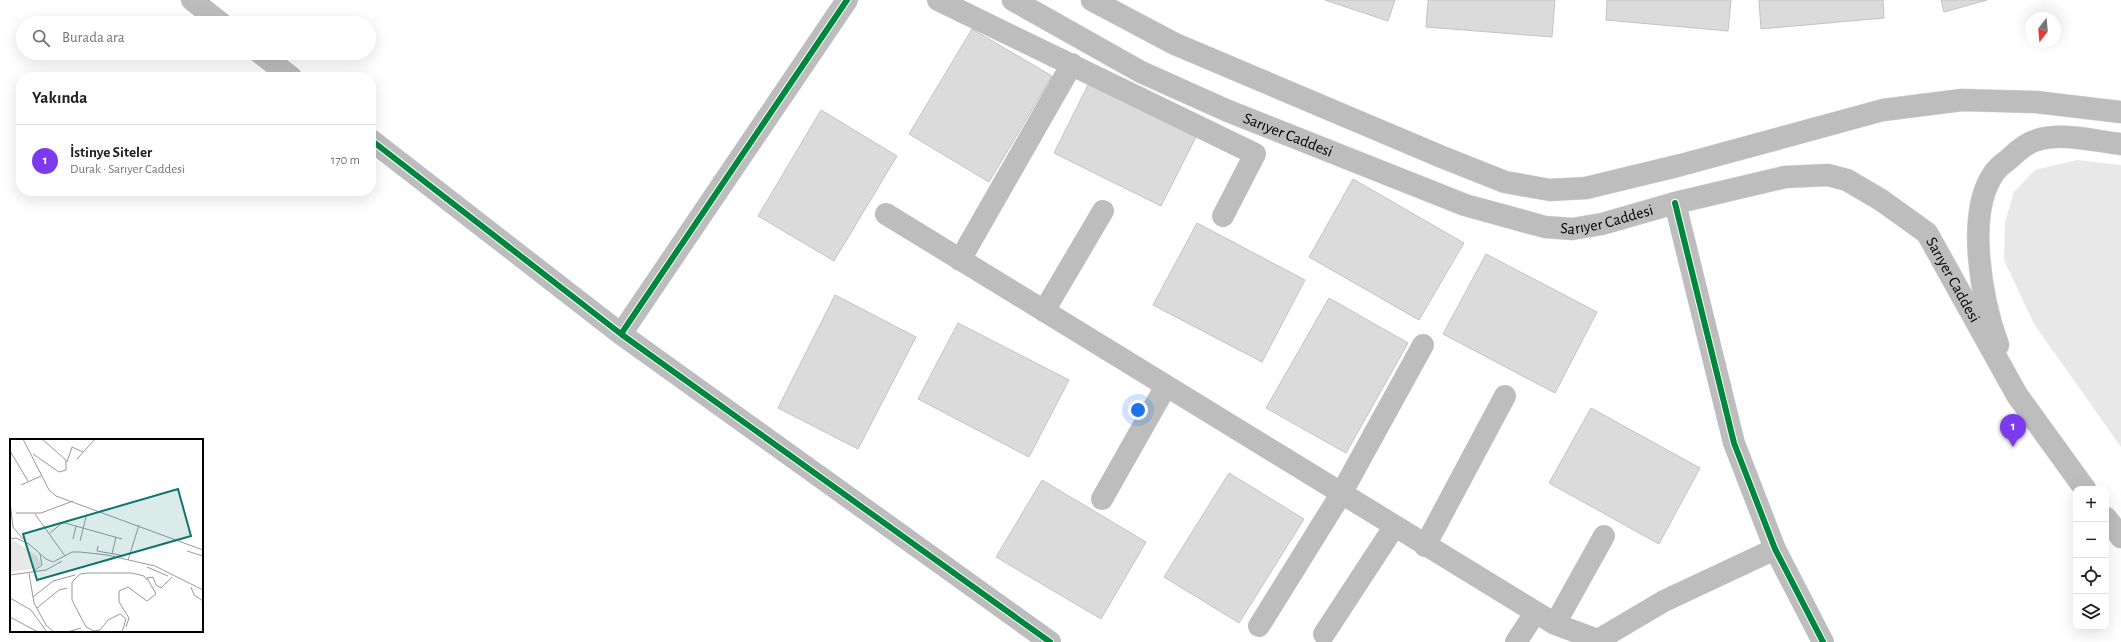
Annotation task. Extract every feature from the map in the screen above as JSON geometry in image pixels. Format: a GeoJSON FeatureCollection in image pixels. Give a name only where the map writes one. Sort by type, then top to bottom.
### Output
{"type":"FeatureCollection","features":[{"type":"Feature","properties":{"kind":"main road"},"geometry":{"type":"LineString","coordinates":[[192,0],[212,16]]}},
{"type":"Feature","properties":{"kind":"main road"},"geometry":{"type":"LineString","coordinates":[[621,334],[847,0]]}},
{"type":"Feature","properties":{"kind":"main road"},"geometry":{"type":"LineString","coordinates":[[938,0],[1255,154],[1222,216]]}},
{"type":"Feature","properties":{"kind":"main road","name":"Sarıyer Caddesi"},"geometry":{"type":"LineString","coordinates":[[1013,0],[1141,72],[1228,111],[1465,205],[1545,227],[1572,228],[1602,224],[1676,203],[1785,177],[1828,175],[1846,180],[1881,200],[1927,233],[2016,395],[2083,486]]}},
{"type":"Feature","properties":{"kind":"main road","name":"Sarıyer Caddesi"},"geometry":{"type":"LineString","coordinates":[[1092,0],[1175,44],[1442,157],[1505,182],[1550,190],[1586,188],[1674,167],[1883,110],[1962,100],[2036,102],[2121,112]]}},
{"type":"Feature","properties":{"kind":"main road"},"geometry":{"type":"LineString","coordinates":[[269,60],[284,72]]}},
{"type":"Feature","properties":{"kind":"main road"},"geometry":{"type":"LineString","coordinates":[[960,260],[1072,64]]}},
{"type":"Feature","properties":{"kind":"main road"},"geometry":{"type":"LineString","coordinates":[[2016,395],[1996,340],[1983,286],[1977,236],[1982,197],[1994,173],[2013,155],[2035,140],[2057,136],[2121,144]]}},
{"type":"Feature","properties":{"kind":"main road"},"geometry":{"type":"LineString","coordinates":[[376,144],[621,334],[1050,642]]}},
{"type":"Feature","properties":{"kind":"main road"},"geometry":{"type":"LineString","coordinates":[[1676,203],[1734,443],[1776,549],[1823,642]]}},
{"type":"Feature","properties":{"kind":"main road"},"geometry":{"type":"LineString","coordinates":[[1044,311],[1103,211]]}},
{"type":"Feature","properties":{"kind":"main road"},"geometry":{"type":"LineString","coordinates":[[886,214],[1425,546],[1555,624],[1598,640],[1664,601],[1776,549]]}},
{"type":"Feature","properties":{"kind":"main road"},"geometry":{"type":"LineString","coordinates":[[1260,626],[1341,494],[1423,345]]}},
{"type":"Feature","properties":{"kind":"main road"},"geometry":{"type":"LineString","coordinates":[[1102,499],[1166,386]]}},
{"type":"Feature","properties":{"kind":"main road"},"geometry":{"type":"LineString","coordinates":[[1425,546],[1504,396]]}},
{"type":"Feature","properties":{"kind":"main road"},"geometry":{"type":"LineString","coordinates":[[2109,507],[2121,516]]}},
{"type":"Feature","properties":{"kind":"main road"},"geometry":{"type":"LineString","coordinates":[[2109,522],[2121,537]]}},
{"type":"Feature","properties":{"kind":"main road"},"geometry":{"type":"LineString","coordinates":[[1324,634],[1394,527]]}},
{"type":"Feature","properties":{"kind":"main road"},"geometry":{"type":"LineString","coordinates":[[1555,624],[1604,536]]}},
{"type":"Feature","properties":{"kind":"main road"},"geometry":{"type":"LineString","coordinates":[[1516,642],[1535,613]]}},
{"type":"Feature","properties":{"kind":"shaded area"},"geometry":{"type":"Polygon","coordinates":[[[2077,160],[2121,165],[2121,447],[2034,324],[2004,260],[2005,222],[2014,192],[2035,170],[2077,160]]]}},
{"type":"Feature","properties":{"kind":"building"},"geometry":{"type":"Polygon","coordinates":[[[1325,0],[1395,0],[1388,21],[1325,0]]]}},
{"type":"Feature","properties":{"kind":"building"},"geometry":{"type":"Polygon","coordinates":[[[1428,0],[1555,0],[1552,37],[1426,27],[1428,0]]]}},
{"type":"Feature","properties":{"kind":"building"},"geometry":{"type":"Polygon","coordinates":[[[1607,0],[1731,0],[1728,31],[1606,20],[1607,0]]]}},
{"type":"Feature","properties":{"kind":"building"},"geometry":{"type":"Polygon","coordinates":[[[1759,0],[1883,0],[1884,18],[1761,29],[1759,0]]]}},
{"type":"Feature","properties":{"kind":"building"},"geometry":{"type":"Polygon","coordinates":[[[1941,0],[1987,0],[1944,12],[1941,0]]]}},
{"type":"Feature","properties":{"kind":"building"},"geometry":{"type":"Polygon","coordinates":[[[972,29],[1052,76],[989,182],[909,134],[972,29]]]}},
{"type":"Feature","properties":{"kind":"building"},"geometry":{"type":"Polygon","coordinates":[[[1090,81],[1197,135],[1161,206],[1054,153],[1090,81]]]}},
{"type":"Feature","properties":{"kind":"building"},"geometry":{"type":"Polygon","coordinates":[[[821,110],[897,156],[834,261],[758,216],[821,110]]]}},
{"type":"Feature","properties":{"kind":"building"},"geometry":{"type":"Polygon","coordinates":[[[1353,179],[1464,243],[1419,320],[1309,257],[1353,179]]]}},
{"type":"Feature","properties":{"kind":"building"},"geometry":{"type":"Polygon","coordinates":[[[1197,223],[1305,280],[1262,362],[1153,305],[1197,223]]]}},
{"type":"Feature","properties":{"kind":"building"},"geometry":{"type":"Polygon","coordinates":[[[1486,254],[1597,312],[1555,393],[1443,334],[1486,254]]]}},
{"type":"Feature","properties":{"kind":"building"},"geometry":{"type":"Polygon","coordinates":[[[835,295],[916,337],[858,449],[778,408],[835,295]]]}},
{"type":"Feature","properties":{"kind":"building"},"geometry":{"type":"Polygon","coordinates":[[[1329,298],[1408,343],[1346,453],[1266,408],[1329,298]]]}},
{"type":"Feature","properties":{"kind":"building"},"geometry":{"type":"Polygon","coordinates":[[[958,323],[1069,380],[1029,457],[918,399],[958,323]]]}},
{"type":"Feature","properties":{"kind":"building"},"geometry":{"type":"Polygon","coordinates":[[[1591,408],[1700,468],[1659,544],[1549,483],[1591,408]]]}},
{"type":"Feature","properties":{"kind":"building"},"geometry":{"type":"Polygon","coordinates":[[[1229,473],[1304,519],[1239,623],[1164,577],[1229,473]]]}},
{"type":"Feature","properties":{"kind":"building"},"geometry":{"type":"Polygon","coordinates":[[[1042,480],[1146,542],[1101,619],[996,557],[1042,480]]]}},
{"type":"Feature","properties":{"kind":"cycle path"},"geometry":{"type":"LineString","coordinates":[[621,334],[847,0]]}},
{"type":"Feature","properties":{"kind":"cycle path"},"geometry":{"type":"LineString","coordinates":[[376,144],[621,334],[1050,642]]}},
{"type":"Feature","properties":{"kind":"cycle path"},"geometry":{"type":"LineString","coordinates":[[1675,203],[1734,443],[1775,549],[1823,642]]}},
{"type":"Feature","properties":{"kind":"place","name":"İstinye Siteler"},"geometry":{"type":"Point","coordinates":[2013,447]}}]}
